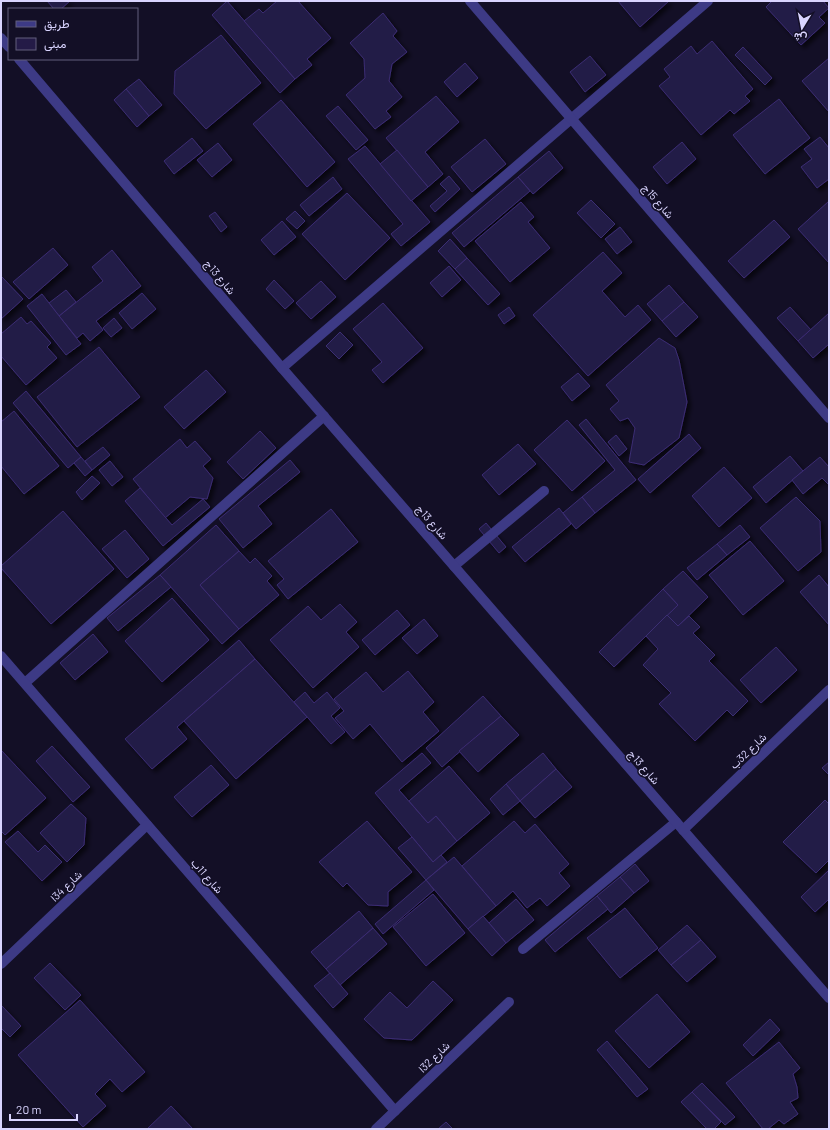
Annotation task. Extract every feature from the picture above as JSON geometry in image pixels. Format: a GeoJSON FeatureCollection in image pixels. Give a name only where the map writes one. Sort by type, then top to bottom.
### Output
{"type":"FeatureCollection","features":[{"type":"Feature","properties":{"kind":"street","name":"شارع 15ج"},"geometry":{"type":"LineString","coordinates":[[470,1],[829,418]]}},
{"type":"Feature","properties":{"kind":"street"},"geometry":{"type":"LineString","coordinates":[[282,368],[708,1]]}},
{"type":"Feature","properties":{"kind":"street"},"geometry":{"type":"LineString","coordinates":[[1,38],[8,47]]}},
{"type":"Feature","properties":{"kind":"street","name":"شارع 13ج"},"geometry":{"type":"LineString","coordinates":[[20,60],[282,368],[829,998]]}},
{"type":"Feature","properties":{"kind":"street"},"geometry":{"type":"LineString","coordinates":[[24,683],[324,416]]}},
{"type":"Feature","properties":{"kind":"street"},"geometry":{"type":"LineString","coordinates":[[454,566],[544,491]]}},
{"type":"Feature","properties":{"kind":"street","name":"شارع 11ب"},"geometry":{"type":"LineString","coordinates":[[1,656],[395,1111]]}},
{"type":"Feature","properties":{"kind":"street","name":"شارع 32ب"},"geometry":{"type":"LineString","coordinates":[[523,949],[679,826],[829,690]]}},
{"type":"Feature","properties":{"kind":"street","name":"شارع 34ا"},"geometry":{"type":"LineString","coordinates":[[1,964],[147,824]]}},
{"type":"Feature","properties":{"kind":"street","name":"شارع 32ا"},"geometry":{"type":"LineString","coordinates":[[376,1129],[509,1002]]}},
{"type":"Feature","properties":{"kind":"building"},"geometry":{"type":"Polygon","coordinates":[[[47,1],[70,1],[62,8],[53,8],[47,1]]]}},
{"type":"Feature","properties":{"kind":"building"},"geometry":{"type":"Polygon","coordinates":[[[227,1],[295,79],[280,93],[212,15],[227,1]]]}},
{"type":"Feature","properties":{"kind":"building"},"geometry":{"type":"Polygon","coordinates":[[[277,1],[298,1],[331,38],[307,59],[312,65],[295,79],[244,21],[259,9],[263,13],[277,1]]]}},
{"type":"Feature","properties":{"kind":"building"},"geometry":{"type":"Polygon","coordinates":[[[618,1],[669,1],[640,27],[618,1]]]}},
{"type":"Feature","properties":{"kind":"building"},"geometry":{"type":"Polygon","coordinates":[[[772,1],[823,1],[829,8],[819,17],[825,23],[801,45],[766,7],[772,1]]]}},
{"type":"Feature","properties":{"kind":"building"},"geometry":{"type":"Polygon","coordinates":[[[383,13],[397,31],[393,36],[407,52],[392,64],[389,81],[402,97],[386,111],[391,117],[375,129],[346,95],[365,78],[364,59],[350,43],[383,13]]]}},
{"type":"Feature","properties":{"kind":"building"},"geometry":{"type":"Polygon","coordinates":[[[221,35],[261,83],[206,129],[174,94],[175,71],[221,35]]]}},
{"type":"Feature","properties":{"kind":"building"},"geometry":{"type":"Polygon","coordinates":[[[712,41],[753,89],[745,96],[750,101],[734,114],[730,110],[701,135],[659,86],[670,77],[664,69],[691,46],[697,54],[712,41]]]}},
{"type":"Feature","properties":{"kind":"building"},"geometry":{"type":"Polygon","coordinates":[[[743,47],[772,78],[765,85],[735,55],[743,47]]]}},
{"type":"Feature","properties":{"kind":"building"},"geometry":{"type":"Polygon","coordinates":[[[590,56],[606,75],[585,92],[570,72],[590,56]]]}},
{"type":"Feature","properties":{"kind":"building"},"geometry":{"type":"Polygon","coordinates":[[[829,58],[829,112],[802,81],[829,58]]]}},
{"type":"Feature","properties":{"kind":"building"},"geometry":{"type":"Polygon","coordinates":[[[465,63],[478,78],[457,97],[444,82],[465,63]]]}},
{"type":"Feature","properties":{"kind":"building"},"geometry":{"type":"Polygon","coordinates":[[[139,79],[162,105],[149,116],[126,89],[139,79]]]}},
{"type":"Feature","properties":{"kind":"building"},"geometry":{"type":"Polygon","coordinates":[[[126,89],[149,116],[137,127],[114,100],[126,89]]]}},
{"type":"Feature","properties":{"kind":"building"},"geometry":{"type":"Polygon","coordinates":[[[436,96],[459,122],[425,152],[443,174],[428,187],[386,138],[436,96]]]}},
{"type":"Feature","properties":{"kind":"building"},"geometry":{"type":"Polygon","coordinates":[[[779,99],[810,138],[765,174],[733,135],[779,99]]]}},
{"type":"Feature","properties":{"kind":"building"},"geometry":{"type":"Polygon","coordinates":[[[281,100],[335,162],[307,187],[253,124],[281,100]]]}},
{"type":"Feature","properties":{"kind":"building"},"geometry":{"type":"Polygon","coordinates":[[[338,106],[368,140],[356,150],[326,116],[338,106]]]}},
{"type":"Feature","properties":{"kind":"building"},"geometry":{"type":"Polygon","coordinates":[[[820,137],[829,148],[829,179],[817,188],[801,167],[812,159],[804,149],[820,137]]]}},
{"type":"Feature","properties":{"kind":"building"},"geometry":{"type":"Polygon","coordinates":[[[192,138],[203,151],[174,174],[164,161],[192,138]]]}},
{"type":"Feature","properties":{"kind":"building"},"geometry":{"type":"Polygon","coordinates":[[[485,139],[506,164],[472,192],[451,167],[485,139]]]}},
{"type":"Feature","properties":{"kind":"building"},"geometry":{"type":"Polygon","coordinates":[[[682,142],[696,159],[667,184],[653,167],[682,142]]]}},
{"type":"Feature","properties":{"kind":"building"},"geometry":{"type":"Polygon","coordinates":[[[218,143],[232,160],[212,177],[197,160],[218,143]]]}},
{"type":"Feature","properties":{"kind":"building"},"geometry":{"type":"Polygon","coordinates":[[[365,146],[430,222],[401,246],[391,234],[403,224],[348,159],[365,146]]]}},
{"type":"Feature","properties":{"kind":"building"},"geometry":{"type":"Polygon","coordinates":[[[397,150],[428,187],[411,201],[380,164],[397,150]]]}},
{"type":"Feature","properties":{"kind":"building"},"geometry":{"type":"Polygon","coordinates":[[[549,151],[563,168],[533,194],[518,177],[549,151]]]}},
{"type":"Feature","properties":{"kind":"building"},"geometry":{"type":"Polygon","coordinates":[[[449,176],[460,189],[435,212],[430,206],[447,191],[440,184],[449,176]]]}},
{"type":"Feature","properties":{"kind":"building"},"geometry":{"type":"Polygon","coordinates":[[[333,177],[342,189],[309,216],[300,205],[333,177]]]}},
{"type":"Feature","properties":{"kind":"building"},"geometry":{"type":"Polygon","coordinates":[[[518,177],[530,191],[464,247],[452,233],[518,177]]]}},
{"type":"Feature","properties":{"kind":"building"},"geometry":{"type":"Polygon","coordinates":[[[347,193],[390,238],[345,280],[302,234],[347,193]]]}},
{"type":"Feature","properties":{"kind":"building"},"geometry":{"type":"Polygon","coordinates":[[[591,200],[615,224],[601,238],[577,213],[591,200]]]}},
{"type":"Feature","properties":{"kind":"building"},"geometry":{"type":"Polygon","coordinates":[[[829,201],[829,263],[798,229],[829,201]]]}},
{"type":"Feature","properties":{"kind":"building"},"geometry":{"type":"Polygon","coordinates":[[[521,202],[534,217],[528,222],[550,248],[510,282],[475,241],[521,202]]]}},
{"type":"Feature","properties":{"kind":"building"},"geometry":{"type":"Polygon","coordinates":[[[295,211],[305,221],[297,229],[286,219],[295,211]]]}},
{"type":"Feature","properties":{"kind":"building"},"geometry":{"type":"Polygon","coordinates":[[[215,212],[227,227],[221,232],[209,216],[215,212]]]}},
{"type":"Feature","properties":{"kind":"building"},"geometry":{"type":"Polygon","coordinates":[[[774,220],[790,237],[744,278],[728,261],[774,220]]]}},
{"type":"Feature","properties":{"kind":"building"},"geometry":{"type":"Polygon","coordinates":[[[282,221],[296,237],[274,255],[261,240],[282,221]]]}},
{"type":"Feature","properties":{"kind":"building"},"geometry":{"type":"Polygon","coordinates":[[[620,227],[632,242],[617,254],[605,239],[620,227]]]}},
{"type":"Feature","properties":{"kind":"building"},"geometry":{"type":"Polygon","coordinates":[[[450,239],[467,258],[455,269],[438,251],[450,239]]]}},
{"type":"Feature","properties":{"kind":"building"},"geometry":{"type":"Polygon","coordinates":[[[53,248],[68,265],[29,299],[13,282],[53,248]]]}},
{"type":"Feature","properties":{"kind":"building"},"geometry":{"type":"Polygon","coordinates":[[[112,250],[141,286],[96,321],[103,330],[90,341],[83,333],[77,338],[59,316],[103,281],[92,267],[112,250]]]}},
{"type":"Feature","properties":{"kind":"building"},"geometry":{"type":"Polygon","coordinates":[[[603,252],[622,273],[602,291],[625,317],[638,305],[651,320],[588,376],[533,315],[603,252]]]}},
{"type":"Feature","properties":{"kind":"building"},"geometry":{"type":"Polygon","coordinates":[[[467,258],[500,294],[488,305],[455,269],[467,258]]]}},
{"type":"Feature","properties":{"kind":"building"},"geometry":{"type":"Polygon","coordinates":[[[449,266],[461,280],[442,297],[430,283],[449,266]]]}},
{"type":"Feature","properties":{"kind":"building"},"geometry":{"type":"Polygon","coordinates":[[[2,277],[23,299],[1,319],[1,278],[2,277]]]}},
{"type":"Feature","properties":{"kind":"building"},"geometry":{"type":"Polygon","coordinates":[[[274,280],[294,301],[285,309],[266,289],[274,280]]]}},
{"type":"Feature","properties":{"kind":"building"},"geometry":{"type":"Polygon","coordinates":[[[321,281],[336,297],[311,319],[296,303],[321,281]]]}},
{"type":"Feature","properties":{"kind":"building"},"geometry":{"type":"Polygon","coordinates":[[[669,285],[684,302],[662,321],[647,304],[669,285]]]}},
{"type":"Feature","properties":{"kind":"building"},"geometry":{"type":"Polygon","coordinates":[[[66,290],[76,302],[59,316],[49,303],[66,290]]]}},
{"type":"Feature","properties":{"kind":"building"},"geometry":{"type":"Polygon","coordinates":[[[142,293],[156,309],[132,329],[119,313],[142,293]]]}},
{"type":"Feature","properties":{"kind":"building"},"geometry":{"type":"Polygon","coordinates":[[[42,294],[81,344],[66,355],[27,306],[42,294]]]}},
{"type":"Feature","properties":{"kind":"building"},"geometry":{"type":"Polygon","coordinates":[[[684,302],[698,317],[676,337],[662,321],[684,302]]]}},
{"type":"Feature","properties":{"kind":"building"},"geometry":{"type":"Polygon","coordinates":[[[383,303],[423,348],[383,383],[372,370],[382,362],[353,329],[383,303]]]}},
{"type":"Feature","properties":{"kind":"building"},"geometry":{"type":"Polygon","coordinates":[[[509,307],[515,316],[504,324],[498,315],[509,307]]]}},
{"type":"Feature","properties":{"kind":"building"},"geometry":{"type":"Polygon","coordinates":[[[790,307],[811,330],[798,341],[777,318],[790,307]]]}},
{"type":"Feature","properties":{"kind":"building"},"geometry":{"type":"Polygon","coordinates":[[[829,313],[829,344],[813,358],[798,341],[829,313]]]}},
{"type":"Feature","properties":{"kind":"building"},"geometry":{"type":"Polygon","coordinates":[[[21,317],[27,324],[31,321],[51,343],[47,347],[57,358],[26,385],[1,356],[1,334],[21,317]]]}},
{"type":"Feature","properties":{"kind":"building"},"geometry":{"type":"Polygon","coordinates":[[[114,318],[122,328],[111,337],[103,328],[114,318]]]}},
{"type":"Feature","properties":{"kind":"building"},"geometry":{"type":"Polygon","coordinates":[[[340,332],[353,345],[339,359],[326,346],[340,332]]]}},
{"type":"Feature","properties":{"kind":"building"},"geometry":{"type":"Polygon","coordinates":[[[659,338],[675,348],[679,360],[687,402],[679,438],[644,465],[629,462],[635,428],[628,418],[620,421],[610,409],[619,401],[606,385],[659,338]]]}},
{"type":"Feature","properties":{"kind":"building"},"geometry":{"type":"Polygon","coordinates":[[[99,347],[140,397],[77,447],[37,397],[99,347]]]}},
{"type":"Feature","properties":{"kind":"building"},"geometry":{"type":"Polygon","coordinates":[[[206,370],[226,392],[184,429],[164,407],[206,370]]]}},
{"type":"Feature","properties":{"kind":"building"},"geometry":{"type":"Polygon","coordinates":[[[578,373],[590,386],[572,401],[561,387],[578,373]]]}},
{"type":"Feature","properties":{"kind":"building"},"geometry":{"type":"Polygon","coordinates":[[[26,391],[81,457],[68,468],[13,403],[26,391]]]}},
{"type":"Feature","properties":{"kind":"building"},"geometry":{"type":"Polygon","coordinates":[[[14,411],[59,466],[24,494],[1,466],[1,422],[14,411]]]}},
{"type":"Feature","properties":{"kind":"building"},"geometry":{"type":"Polygon","coordinates":[[[586,419],[636,480],[595,513],[582,497],[615,470],[579,425],[586,419]]]}},
{"type":"Feature","properties":{"kind":"building"},"geometry":{"type":"Polygon","coordinates":[[[567,420],[605,461],[572,491],[534,450],[567,420]]]}},
{"type":"Feature","properties":{"kind":"building"},"geometry":{"type":"Polygon","coordinates":[[[260,431],[276,448],[243,479],[227,462],[260,431]]]}},
{"type":"Feature","properties":{"kind":"building"},"geometry":{"type":"Polygon","coordinates":[[[689,434],[701,448],[650,493],[638,479],[689,434]]]}},
{"type":"Feature","properties":{"kind":"building"},"geometry":{"type":"Polygon","coordinates":[[[616,435],[627,449],[619,456],[608,442],[616,435]]]}},
{"type":"Feature","properties":{"kind":"building"},"geometry":{"type":"Polygon","coordinates":[[[180,439],[187,448],[195,441],[211,459],[203,466],[213,478],[207,499],[190,497],[165,518],[133,479],[180,439]]]}},
{"type":"Feature","properties":{"kind":"building"},"geometry":{"type":"Polygon","coordinates":[[[518,444],[536,464],[499,495],[482,475],[518,444]]]}},
{"type":"Feature","properties":{"kind":"building"},"geometry":{"type":"Polygon","coordinates":[[[103,447],[110,455],[92,470],[85,461],[103,447]]]}},
{"type":"Feature","properties":{"kind":"building"},"geometry":{"type":"Polygon","coordinates":[[[790,456],[803,471],[766,503],[753,487],[790,456]]]}},
{"type":"Feature","properties":{"kind":"building"},"geometry":{"type":"Polygon","coordinates":[[[81,457],[92,470],[85,476],[74,463],[81,457]]]}},
{"type":"Feature","properties":{"kind":"building"},"geometry":{"type":"Polygon","coordinates":[[[820,457],[829,467],[829,485],[822,478],[803,494],[792,480],[820,457]]]}},
{"type":"Feature","properties":{"kind":"building"},"geometry":{"type":"Polygon","coordinates":[[[290,460],[300,472],[258,506],[272,524],[243,548],[219,519],[290,460]]]}},
{"type":"Feature","properties":{"kind":"building"},"geometry":{"type":"Polygon","coordinates":[[[110,461],[123,477],[112,486],[99,470],[110,461]]]}},
{"type":"Feature","properties":{"kind":"building"},"geometry":{"type":"Polygon","coordinates":[[[724,467],[752,498],[719,527],[692,496],[724,467]]]}},
{"type":"Feature","properties":{"kind":"building"},"geometry":{"type":"Polygon","coordinates":[[[92,476],[100,483],[82,500],[76,492],[92,476]]]}},
{"type":"Feature","properties":{"kind":"building"},"geometry":{"type":"Polygon","coordinates":[[[140,488],[172,525],[203,499],[210,507],[163,546],[125,501],[140,488]]]}},
{"type":"Feature","properties":{"kind":"building"},"geometry":{"type":"Polygon","coordinates":[[[582,497],[595,513],[576,529],[563,513],[582,497]]]}},
{"type":"Feature","properties":{"kind":"building"},"geometry":{"type":"Polygon","coordinates":[[[796,497],[820,521],[821,552],[798,571],[760,528],[796,497]]]}},
{"type":"Feature","properties":{"kind":"building"},"geometry":{"type":"Polygon","coordinates":[[[559,508],[571,524],[525,562],[512,547],[559,508]]]}},
{"type":"Feature","properties":{"kind":"building"},"geometry":{"type":"Polygon","coordinates":[[[331,509],[358,542],[288,599],[277,585],[284,579],[268,561],[331,509]]]}},
{"type":"Feature","properties":{"kind":"building"},"geometry":{"type":"Polygon","coordinates":[[[63,511],[114,569],[51,624],[1,568],[1,566],[63,511]]]}},
{"type":"Feature","properties":{"kind":"building"},"geometry":{"type":"Polygon","coordinates":[[[486,523],[506,547],[499,553],[479,529],[486,523]]]}},
{"type":"Feature","properties":{"kind":"building"},"geometry":{"type":"Polygon","coordinates":[[[216,525],[239,551],[200,585],[239,629],[222,644],[160,575],[216,525]]]}},
{"type":"Feature","properties":{"kind":"building"},"geometry":{"type":"Polygon","coordinates":[[[740,525],[750,537],[727,555],[717,544],[740,525]]]}},
{"type":"Feature","properties":{"kind":"building"},"geometry":{"type":"Polygon","coordinates":[[[125,530],[149,559],[127,578],[102,549],[125,530]]]}},
{"type":"Feature","properties":{"kind":"building"},"geometry":{"type":"Polygon","coordinates":[[[750,541],[784,581],[743,615],[709,575],[750,541]]]}},
{"type":"Feature","properties":{"kind":"building"},"geometry":{"type":"Polygon","coordinates":[[[717,544],[727,555],[697,580],[687,568],[717,544]]]}},
{"type":"Feature","properties":{"kind":"building"},"geometry":{"type":"Polygon","coordinates":[[[239,551],[250,563],[255,558],[272,576],[267,581],[279,595],[239,629],[200,585],[239,551]]]}},
{"type":"Feature","properties":{"kind":"building"},"geometry":{"type":"Polygon","coordinates":[[[683,571],[708,597],[678,626],[667,615],[678,605],[663,589],[683,571]]]}},
{"type":"Feature","properties":{"kind":"building"},"geometry":{"type":"Polygon","coordinates":[[[160,575],[171,587],[118,631],[107,618],[160,575]]]}},
{"type":"Feature","properties":{"kind":"building"},"geometry":{"type":"Polygon","coordinates":[[[819,575],[829,587],[829,625],[800,592],[819,575]]]}},
{"type":"Feature","properties":{"kind":"building"},"geometry":{"type":"Polygon","coordinates":[[[663,589],[678,605],[614,667],[599,652],[663,589]]]}},
{"type":"Feature","properties":{"kind":"building"},"geometry":{"type":"Polygon","coordinates":[[[172,598],[209,640],[162,682],[125,641],[172,598]]]}},
{"type":"Feature","properties":{"kind":"building"},"geometry":{"type":"Polygon","coordinates":[[[340,604],[357,622],[346,632],[359,647],[313,688],[270,640],[308,606],[321,620],[340,604]]]}},
{"type":"Feature","properties":{"kind":"building"},"geometry":{"type":"Polygon","coordinates":[[[397,610],[410,625],[375,655],[362,640],[397,610]]]}},
{"type":"Feature","properties":{"kind":"building"},"geometry":{"type":"Polygon","coordinates":[[[667,615],[678,626],[689,616],[700,627],[693,633],[715,655],[709,661],[748,701],[733,716],[727,710],[695,741],[659,704],[671,693],[643,665],[658,649],[646,636],[667,615]]]}},
{"type":"Feature","properties":{"kind":"building"},"geometry":{"type":"Polygon","coordinates":[[[424,619],[438,636],[417,654],[402,638],[424,619]]]}},
{"type":"Feature","properties":{"kind":"building"},"geometry":{"type":"Polygon","coordinates":[[[93,634],[108,652],[75,680],[60,663],[93,634]]]}},
{"type":"Feature","properties":{"kind":"building"},"geometry":{"type":"Polygon","coordinates":[[[239,640],[255,659],[177,727],[187,739],[152,769],[125,739],[239,640]]]}},
{"type":"Feature","properties":{"kind":"building"},"geometry":{"type":"Polygon","coordinates":[[[776,647],[797,670],[761,703],[740,680],[776,647]]]}},
{"type":"Feature","properties":{"kind":"building"},"geometry":{"type":"Polygon","coordinates":[[[255,659],[307,717],[236,779],[184,721],[255,659]]]}},
{"type":"Feature","properties":{"kind":"building"},"geometry":{"type":"Polygon","coordinates":[[[408,671],[434,702],[423,712],[439,731],[402,762],[370,724],[353,739],[335,718],[344,711],[334,699],[366,672],[383,692],[408,671]]]}},
{"type":"Feature","properties":{"kind":"building"},"geometry":{"type":"Polygon","coordinates":[[[305,692],[314,703],[327,692],[340,708],[331,716],[345,732],[331,744],[294,702],[305,692]]]}},
{"type":"Feature","properties":{"kind":"building"},"geometry":{"type":"Polygon","coordinates":[[[483,696],[501,716],[442,767],[426,748],[483,696]]]}},
{"type":"Feature","properties":{"kind":"building"},"geometry":{"type":"Polygon","coordinates":[[[501,716],[519,735],[478,772],[459,751],[501,716]]]}},
{"type":"Feature","properties":{"kind":"building"},"geometry":{"type":"Polygon","coordinates":[[[52,746],[90,787],[73,802],[36,761],[52,746]]]}},
{"type":"Feature","properties":{"kind":"building"},"geometry":{"type":"Polygon","coordinates":[[[1,750],[46,798],[5,835],[1,831],[1,750]]]}},
{"type":"Feature","properties":{"kind":"building"},"geometry":{"type":"Polygon","coordinates":[[[422,753],[431,763],[399,790],[428,823],[436,816],[457,841],[433,862],[375,793],[422,753]]]}},
{"type":"Feature","properties":{"kind":"building"},"geometry":{"type":"Polygon","coordinates":[[[543,753],[556,769],[520,801],[506,784],[543,753]]]}},
{"type":"Feature","properties":{"kind":"building"},"geometry":{"type":"Polygon","coordinates":[[[829,762],[829,775],[822,768],[829,762]]]}},
{"type":"Feature","properties":{"kind":"building"},"geometry":{"type":"Polygon","coordinates":[[[211,765],[229,785],[192,817],[174,797],[211,765]]]}},
{"type":"Feature","properties":{"kind":"building"},"geometry":{"type":"Polygon","coordinates":[[[449,766],[490,813],[457,841],[436,816],[428,823],[409,801],[449,766]]]}},
{"type":"Feature","properties":{"kind":"building"},"geometry":{"type":"Polygon","coordinates":[[[556,769],[572,787],[535,818],[520,801],[556,769]]]}},
{"type":"Feature","properties":{"kind":"building"},"geometry":{"type":"Polygon","coordinates":[[[506,784],[520,801],[503,815],[490,799],[506,784]]]}},
{"type":"Feature","properties":{"kind":"building"},"geometry":{"type":"Polygon","coordinates":[[[825,800],[829,804],[829,860],[816,873],[783,842],[825,800]]]}},
{"type":"Feature","properties":{"kind":"building"},"geometry":{"type":"Polygon","coordinates":[[[71,804],[86,818],[84,845],[67,862],[40,833],[71,804]]]}},
{"type":"Feature","properties":{"kind":"building"},"geometry":{"type":"Polygon","coordinates":[[[367,821],[412,872],[388,892],[388,906],[368,905],[347,883],[343,887],[319,862],[367,821]]]}},
{"type":"Feature","properties":{"kind":"building"},"geometry":{"type":"Polygon","coordinates":[[[514,821],[525,833],[535,824],[569,864],[559,873],[570,886],[547,906],[540,898],[527,908],[513,891],[496,906],[462,866],[514,821]]]}},
{"type":"Feature","properties":{"kind":"building"},"geometry":{"type":"Polygon","coordinates":[[[18,831],[38,852],[45,845],[62,862],[42,881],[5,842],[18,831]]]}},
{"type":"Feature","properties":{"kind":"building"},"geometry":{"type":"Polygon","coordinates":[[[412,837],[433,862],[441,855],[447,862],[426,880],[398,848],[412,837]]]}},
{"type":"Feature","properties":{"kind":"building"},"geometry":{"type":"Polygon","coordinates":[[[454,857],[496,906],[468,929],[426,880],[454,857]]]}},
{"type":"Feature","properties":{"kind":"building"},"geometry":{"type":"Polygon","coordinates":[[[635,864],[649,881],[634,893],[620,877],[635,864]]]}},
{"type":"Feature","properties":{"kind":"building"},"geometry":{"type":"Polygon","coordinates":[[[829,870],[829,899],[815,912],[801,897],[829,870]]]}},
{"type":"Feature","properties":{"kind":"building"},"geometry":{"type":"Polygon","coordinates":[[[620,877],[634,893],[611,913],[597,896],[620,877]]]}},
{"type":"Feature","properties":{"kind":"building"},"geometry":{"type":"Polygon","coordinates":[[[426,880],[434,890],[383,934],[375,924],[426,880]]]}},
{"type":"Feature","properties":{"kind":"building"},"geometry":{"type":"Polygon","coordinates":[[[433,894],[465,933],[426,966],[393,927],[433,894]]]}},
{"type":"Feature","properties":{"kind":"building"},"geometry":{"type":"Polygon","coordinates":[[[597,896],[608,909],[555,952],[545,940],[597,896]]]}},
{"type":"Feature","properties":{"kind":"building"},"geometry":{"type":"Polygon","coordinates":[[[516,899],[534,920],[506,943],[489,923],[516,899]]]}},
{"type":"Feature","properties":{"kind":"building"},"geometry":{"type":"Polygon","coordinates":[[[625,908],[658,948],[620,978],[587,938],[625,908]]]}},
{"type":"Feature","properties":{"kind":"building"},"geometry":{"type":"Polygon","coordinates":[[[359,911],[373,928],[326,969],[311,952],[359,911]]]}},
{"type":"Feature","properties":{"kind":"building"},"geometry":{"type":"Polygon","coordinates":[[[483,916],[506,943],[492,956],[468,929],[483,916]]]}},
{"type":"Feature","properties":{"kind":"building"},"geometry":{"type":"Polygon","coordinates":[[[687,925],[701,940],[671,965],[658,950],[687,925]]]}},
{"type":"Feature","properties":{"kind":"building"},"geometry":{"type":"Polygon","coordinates":[[[373,928],[387,944],[340,985],[326,969],[373,928]]]}},
{"type":"Feature","properties":{"kind":"building"},"geometry":{"type":"Polygon","coordinates":[[[701,940],[716,957],[687,982],[671,965],[701,940]]]}},
{"type":"Feature","properties":{"kind":"building"},"geometry":{"type":"Polygon","coordinates":[[[50,963],[81,995],[65,1010],[34,978],[50,963]]]}},
{"type":"Feature","properties":{"kind":"building"},"geometry":{"type":"Polygon","coordinates":[[[330,973],[348,994],[333,1008],[314,986],[330,973]]]}},
{"type":"Feature","properties":{"kind":"building"},"geometry":{"type":"Polygon","coordinates":[[[433,981],[453,1000],[412,1040],[384,1038],[364,1019],[390,992],[407,1008],[433,981]]]}},
{"type":"Feature","properties":{"kind":"building"},"geometry":{"type":"Polygon","coordinates":[[[657,994],[690,1032],[649,1068],[615,1031],[657,994]]]}},
{"type":"Feature","properties":{"kind":"building"},"geometry":{"type":"Polygon","coordinates":[[[80,1000],[145,1072],[122,1092],[110,1079],[95,1094],[106,1106],[83,1127],[18,1055],[80,1000]]]}},
{"type":"Feature","properties":{"kind":"building"},"geometry":{"type":"Polygon","coordinates":[[[1,1005],[21,1026],[10,1037],[1,1028],[1,1005]]]}},
{"type":"Feature","properties":{"kind":"building"},"geometry":{"type":"Polygon","coordinates":[[[770,1019],[780,1030],[753,1056],[743,1045],[770,1019]]]}},
{"type":"Feature","properties":{"kind":"building"},"geometry":{"type":"Polygon","coordinates":[[[607,1041],[648,1089],[637,1097],[597,1050],[607,1041]]]}},
{"type":"Feature","properties":{"kind":"building"},"geometry":{"type":"Polygon","coordinates":[[[779,1042],[800,1068],[793,1074],[797,1087],[798,1098],[790,1102],[798,1114],[784,1124],[779,1120],[768,1129],[763,1129],[726,1083],[779,1042]]]}},
{"type":"Feature","properties":{"kind":"building"},"geometry":{"type":"Polygon","coordinates":[[[702,1083],[735,1117],[725,1125],[692,1092],[702,1083]]]}},
{"type":"Feature","properties":{"kind":"building"},"geometry":{"type":"Polygon","coordinates":[[[692,1092],[721,1122],[714,1129],[707,1129],[681,1102],[692,1092]]]}},
{"type":"Feature","properties":{"kind":"building"},"geometry":{"type":"Polygon","coordinates":[[[171,1106],[193,1129],[147,1129],[171,1106]]]}},
{"type":"Feature","properties":{"kind":"building"},"geometry":{"type":"Polygon","coordinates":[[[446,1122],[453,1129],[438,1129],[446,1122]]]}}]}
